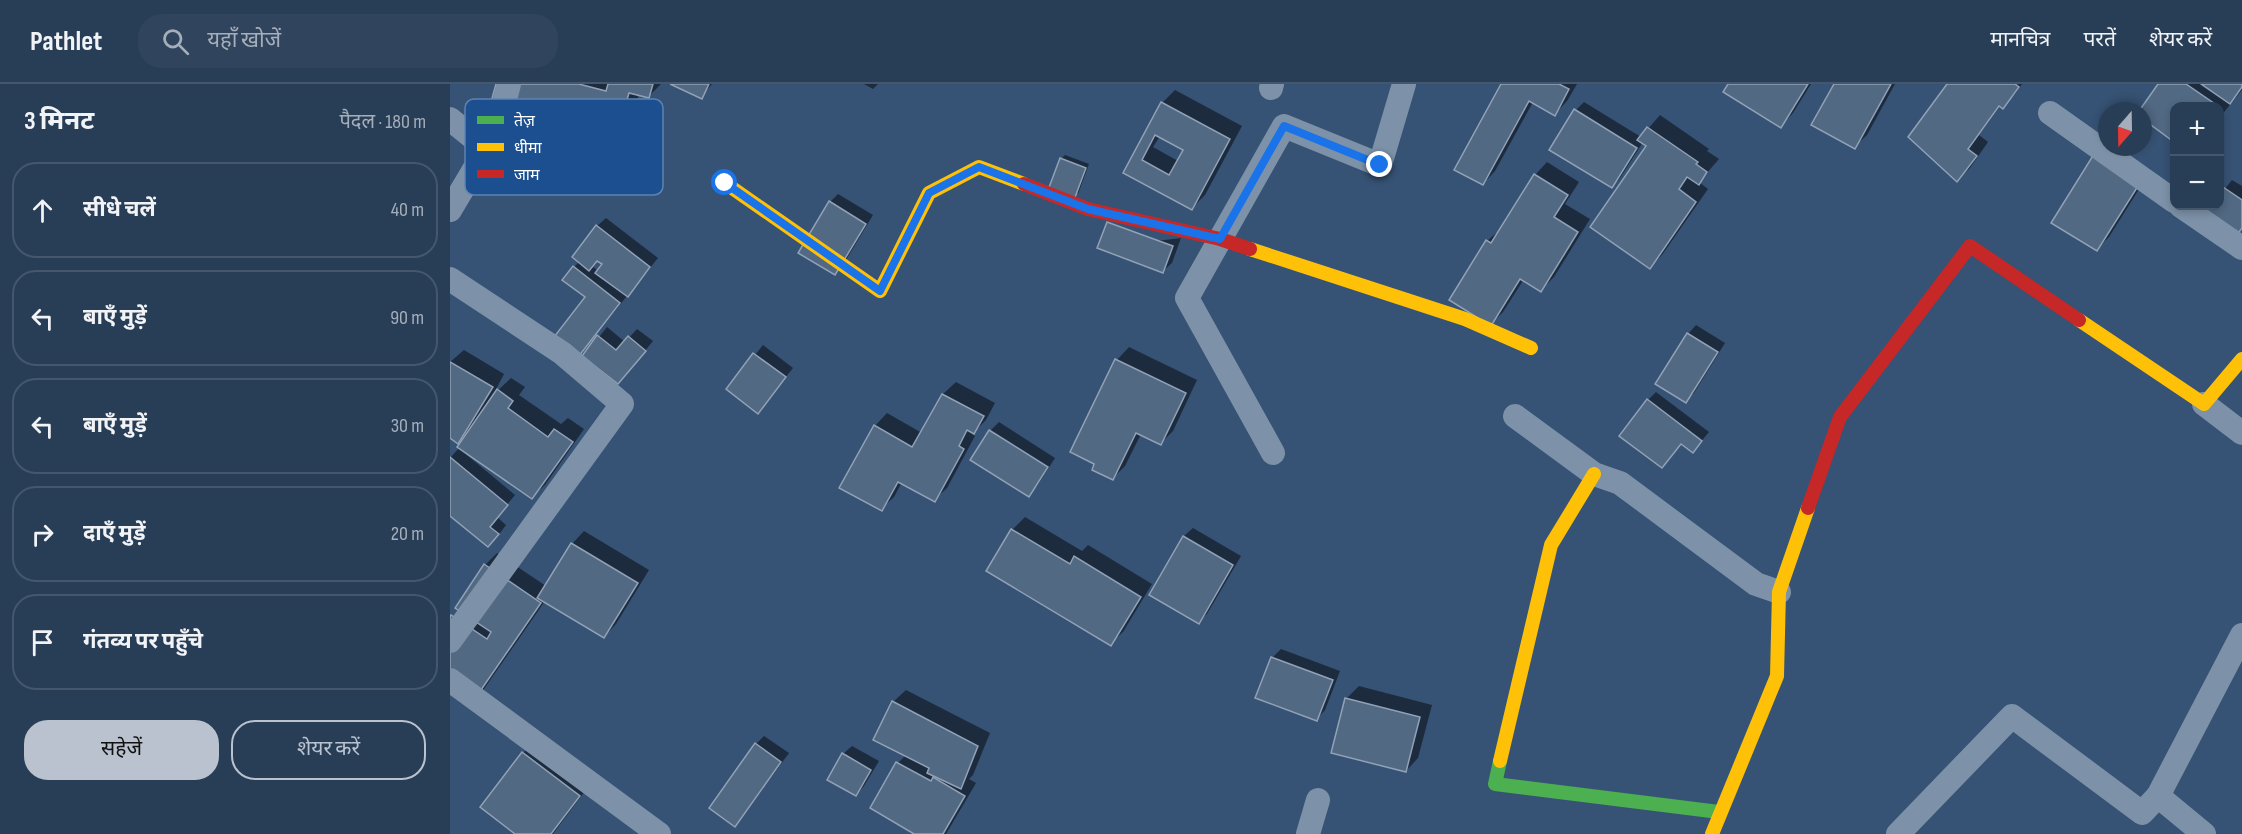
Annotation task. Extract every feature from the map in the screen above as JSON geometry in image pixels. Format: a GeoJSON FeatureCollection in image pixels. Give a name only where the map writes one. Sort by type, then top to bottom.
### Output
{"type":"FeatureCollection","features":[{"type":"Feature","properties":{"kind":"street"},"geometry":{"type":"LineString","coordinates":[[506,99],[509,84]]}},
{"type":"Feature","properties":{"kind":"street"},"geometry":{"type":"LineString","coordinates":[[1273,453],[1187,298],[1284,126],[1380,165],[1404,84]]}},
{"type":"Feature","properties":{"kind":"street"},"geometry":{"type":"LineString","coordinates":[[2050,113],[2170,197]]}},
{"type":"Feature","properties":{"kind":"street"},"geometry":{"type":"LineString","coordinates":[[450,119],[465,130]]}},
{"type":"Feature","properties":{"kind":"street"},"geometry":{"type":"LineString","coordinates":[[725,183],[880,291],[929,193],[979,167],[1088,209],[1220,239],[1465,319],[1531,348]]}},
{"type":"Feature","properties":{"kind":"street"},"geometry":{"type":"LineString","coordinates":[[450,210],[465,186]]}},
{"type":"Feature","properties":{"kind":"street"},"geometry":{"type":"LineString","coordinates":[[2187,210],[2242,248]]}},
{"type":"Feature","properties":{"kind":"street"},"geometry":{"type":"LineString","coordinates":[[1712,834],[1719,812],[1777,676],[1779,592],[1840,417],[1970,246],[2204,404],[2242,433]]}},
{"type":"Feature","properties":{"kind":"street"},"geometry":{"type":"LineString","coordinates":[[450,279],[561,353],[622,404],[450,641]]}},
{"type":"Feature","properties":{"kind":"street"},"geometry":{"type":"LineString","coordinates":[[2204,404],[2242,360]]}},
{"type":"Feature","properties":{"kind":"street"},"geometry":{"type":"LineString","coordinates":[[1515,416],[1594,474],[1620,483],[1756,584],[1779,592]]}},
{"type":"Feature","properties":{"kind":"street"},"geometry":{"type":"LineString","coordinates":[[1594,474],[1551,545],[1494,784],[1719,812]]}},
{"type":"Feature","properties":{"kind":"street"},"geometry":{"type":"LineString","coordinates":[[1898,834],[2012,716],[2142,813],[2158,796],[2242,635]]}},
{"type":"Feature","properties":{"kind":"street"},"geometry":{"type":"LineString","coordinates":[[450,680],[659,834]]}},
{"type":"Feature","properties":{"kind":"street"},"geometry":{"type":"LineString","coordinates":[[2158,796],[2204,834]]}},
{"type":"Feature","properties":{"kind":"street"},"geometry":{"type":"LineString","coordinates":[[1308,834],[1318,800]]}},
{"type":"Feature","properties":{"kind":"building"},"geometry":{"type":"Polygon","coordinates":[[[496,84],[579,84],[606,91],[608,84],[653,84],[649,98],[629,93],[627,99],[492,99],[496,84]]]}},
{"type":"Feature","properties":{"kind":"building"},"geometry":{"type":"Polygon","coordinates":[[[670,84],[709,84],[702,99],[670,84]]]}},
{"type":"Feature","properties":{"kind":"building"},"geometry":{"type":"Polygon","coordinates":[[[1501,84],[1559,84],[1569,89],[1555,116],[1529,101],[1483,185],[1454,170],[1501,84]]]}},
{"type":"Feature","properties":{"kind":"building"},"geometry":{"type":"Polygon","coordinates":[[[1728,84],[1808,84],[1781,128],[1723,92],[1728,84]]]}},
{"type":"Feature","properties":{"kind":"building"},"geometry":{"type":"Polygon","coordinates":[[[1834,84],[1891,84],[1855,149],[1811,125],[1834,84]]]}},
{"type":"Feature","properties":{"kind":"building"},"geometry":{"type":"Polygon","coordinates":[[[1947,84],[2015,84],[2019,87],[2003,109],[1999,106],[1968,149],[1977,156],[1957,182],[1908,137],[1947,84]]]}},
{"type":"Feature","properties":{"kind":"building"},"geometry":{"type":"Polygon","coordinates":[[[2158,84],[2186,84],[2212,102],[2170,102],[2170,139],[2152,126],[2152,102],[2145,102],[2158,84]]]}},
{"type":"Feature","properties":{"kind":"building"},"geometry":{"type":"Polygon","coordinates":[[[2201,84],[2242,84],[2242,87],[2230,104],[2201,84]]]}},
{"type":"Feature","properties":{"kind":"building"},"geometry":{"type":"Polygon","coordinates":[[[1161,102],[1230,139],[1192,210],[1123,173],[1161,102]],[[1155,135],[1142,160],[1169,175],[1183,150],[1155,135]]]}},
{"type":"Feature","properties":{"kind":"building"},"geometry":{"type":"Polygon","coordinates":[[[1574,109],[1637,148],[1612,188],[1549,150],[1574,109]]]}},
{"type":"Feature","properties":{"kind":"building"},"geometry":{"type":"Polygon","coordinates":[[[1647,127],[1698,162],[1696,164],[1707,172],[1699,185],[1687,177],[1679,189],[1696,202],[1650,269],[1590,227],[1646,146],[1637,140],[1647,127]]]}},
{"type":"Feature","properties":{"kind":"building"},"geometry":{"type":"Polygon","coordinates":[[[2094,154],[2140,183],[2097,251],[2051,223],[2094,154]]]}},
{"type":"Feature","properties":{"kind":"building"},"geometry":{"type":"Polygon","coordinates":[[[1060,158],[1086,168],[1074,200],[1048,190],[1060,158]]]}},
{"type":"Feature","properties":{"kind":"building"},"geometry":{"type":"Polygon","coordinates":[[[1534,174],[1568,195],[1554,217],[1578,232],[1541,292],[1520,279],[1491,326],[1449,300],[1486,240],[1491,243],[1534,174]]]}},
{"type":"Feature","properties":{"kind":"building"},"geometry":{"type":"Polygon","coordinates":[[[2224,188],[2242,200],[2242,228],[2237,235],[2205,213],[2208,210],[2224,210],[2224,188]]]}},
{"type":"Feature","properties":{"kind":"building"},"geometry":{"type":"Polygon","coordinates":[[[829,201],[866,224],[835,275],[798,253],[829,201]]]}},
{"type":"Feature","properties":{"kind":"building"},"geometry":{"type":"Polygon","coordinates":[[[1107,222],[1173,246],[1163,273],[1097,248],[1107,222]]]}},
{"type":"Feature","properties":{"kind":"building"},"geometry":{"type":"Polygon","coordinates":[[[596,225],[650,267],[628,297],[595,273],[602,264],[597,261],[589,271],[572,257],[596,225]]]}},
{"type":"Feature","properties":{"kind":"building"},"geometry":{"type":"Polygon","coordinates":[[[573,266],[620,303],[579,356],[554,337],[585,297],[562,280],[573,266]]]}},
{"type":"Feature","properties":{"kind":"building"},"geometry":{"type":"Polygon","coordinates":[[[1687,333],[1718,352],[1686,403],[1655,384],[1687,333]]]}},
{"type":"Feature","properties":{"kind":"building"},"geometry":{"type":"Polygon","coordinates":[[[597,335],[616,350],[628,336],[646,351],[618,384],[582,356],[597,335]]]}},
{"type":"Feature","properties":{"kind":"building"},"geometry":{"type":"Polygon","coordinates":[[[753,353],[786,377],[758,414],[726,389],[753,353]]]}},
{"type":"Feature","properties":{"kind":"building"},"geometry":{"type":"Polygon","coordinates":[[[1115,359],[1186,393],[1161,445],[1136,433],[1113,480],[1092,470],[1094,464],[1070,452],[1115,359]]]}},
{"type":"Feature","properties":{"kind":"building"},"geometry":{"type":"Polygon","coordinates":[[[450,362],[493,387],[458,444],[450,438],[450,362]]]}},
{"type":"Feature","properties":{"kind":"building"},"geometry":{"type":"Polygon","coordinates":[[[497,389],[513,401],[508,408],[548,437],[554,429],[573,442],[532,499],[457,447],[497,389]]]}},
{"type":"Feature","properties":{"kind":"building"},"geometry":{"type":"Polygon","coordinates":[[[942,394],[984,416],[974,434],[967,430],[959,446],[964,449],[935,502],[898,482],[882,511],[839,488],[874,425],[912,447],[942,394]]]}},
{"type":"Feature","properties":{"kind":"building"},"geometry":{"type":"Polygon","coordinates":[[[1647,399],[1702,441],[1693,453],[1681,444],[1662,468],[1619,436],[1647,399]]]}},
{"type":"Feature","properties":{"kind":"building"},"geometry":{"type":"Polygon","coordinates":[[[989,430],[1048,467],[1029,497],[970,460],[989,430]]]}},
{"type":"Feature","properties":{"kind":"building"},"geometry":{"type":"Polygon","coordinates":[[[450,457],[508,505],[490,527],[499,534],[488,547],[450,516],[450,457]]]}},
{"type":"Feature","properties":{"kind":"building"},"geometry":{"type":"Polygon","coordinates":[[[1011,529],[1070,564],[1074,556],[1141,597],[1111,646],[986,571],[1011,529]]]}},
{"type":"Feature","properties":{"kind":"building"},"geometry":{"type":"Polygon","coordinates":[[[1183,536],[1233,565],[1199,624],[1149,595],[1183,536]]]}},
{"type":"Feature","properties":{"kind":"building"},"geometry":{"type":"Polygon","coordinates":[[[571,543],[638,583],[604,638],[537,598],[571,543]]]}},
{"type":"Feature","properties":{"kind":"building"},"geometry":{"type":"Polygon","coordinates":[[[484,564],[541,603],[472,703],[450,689],[450,618],[451,615],[487,639],[491,632],[455,608],[484,564]]]}},
{"type":"Feature","properties":{"kind":"building"},"geometry":{"type":"Polygon","coordinates":[[[1271,657],[1333,680],[1317,721],[1255,698],[1271,657]]]}},
{"type":"Feature","properties":{"kind":"building"},"geometry":{"type":"Polygon","coordinates":[[[1345,698],[1420,717],[1406,772],[1331,753],[1345,698]]]}},
{"type":"Feature","properties":{"kind":"building"},"geometry":{"type":"Polygon","coordinates":[[[892,701],[978,746],[961,789],[927,773],[929,768],[873,740],[892,701]]]}},
{"type":"Feature","properties":{"kind":"building"},"geometry":{"type":"Polygon","coordinates":[[[755,743],[781,762],[735,827],[709,808],[755,743]]]}},
{"type":"Feature","properties":{"kind":"building"},"geometry":{"type":"Polygon","coordinates":[[[522,752],[580,796],[551,834],[515,834],[480,807],[522,752]]]}},
{"type":"Feature","properties":{"kind":"building"},"geometry":{"type":"Polygon","coordinates":[[[842,753],[871,770],[856,796],[827,780],[842,753]]]}},
{"type":"Feature","properties":{"kind":"building"},"geometry":{"type":"Polygon","coordinates":[[[896,762],[931,781],[933,777],[965,796],[943,834],[914,834],[870,808],[896,762]]]}},
{"type":"Feature","properties":{"kind":"traffic: fast"},"geometry":{"type":"LineString","coordinates":[[1500,761],[1495,784],[1719,812]]}},
{"type":"Feature","properties":{"kind":"traffic: slow"},"geometry":{"type":"LineString","coordinates":[[725,183],[880,291],[929,193],[979,167],[1024,184]]}},
{"type":"Feature","properties":{"kind":"traffic: slow"},"geometry":{"type":"LineString","coordinates":[[1250,249],[1465,319],[1531,348]]}},
{"type":"Feature","properties":{"kind":"traffic: slow"},"geometry":{"type":"LineString","coordinates":[[2079,320],[2204,404],[2242,359]]}},
{"type":"Feature","properties":{"kind":"traffic: slow"},"geometry":{"type":"LineString","coordinates":[[1500,761],[1551,545],[1594,474]]}},
{"type":"Feature","properties":{"kind":"traffic: slow"},"geometry":{"type":"LineString","coordinates":[[1712,834],[1777,676],[1779,592],[1808,508]]}},
{"type":"Feature","properties":{"kind":"traffic: jam"},"geometry":{"type":"LineString","coordinates":[[1024,184],[1088,209],[1220,239],[1250,249]]}},
{"type":"Feature","properties":{"kind":"traffic: jam"},"geometry":{"type":"LineString","coordinates":[[1808,508],[1840,417],[1970,246],[2079,320]]}},
{"type":"Feature","properties":{"kind":"route"},"geometry":{"type":"LineString","coordinates":[[725,183],[880,291],[929,193],[979,167],[1088,209],[1220,239],[1284,126],[1380,165]]}}]}
